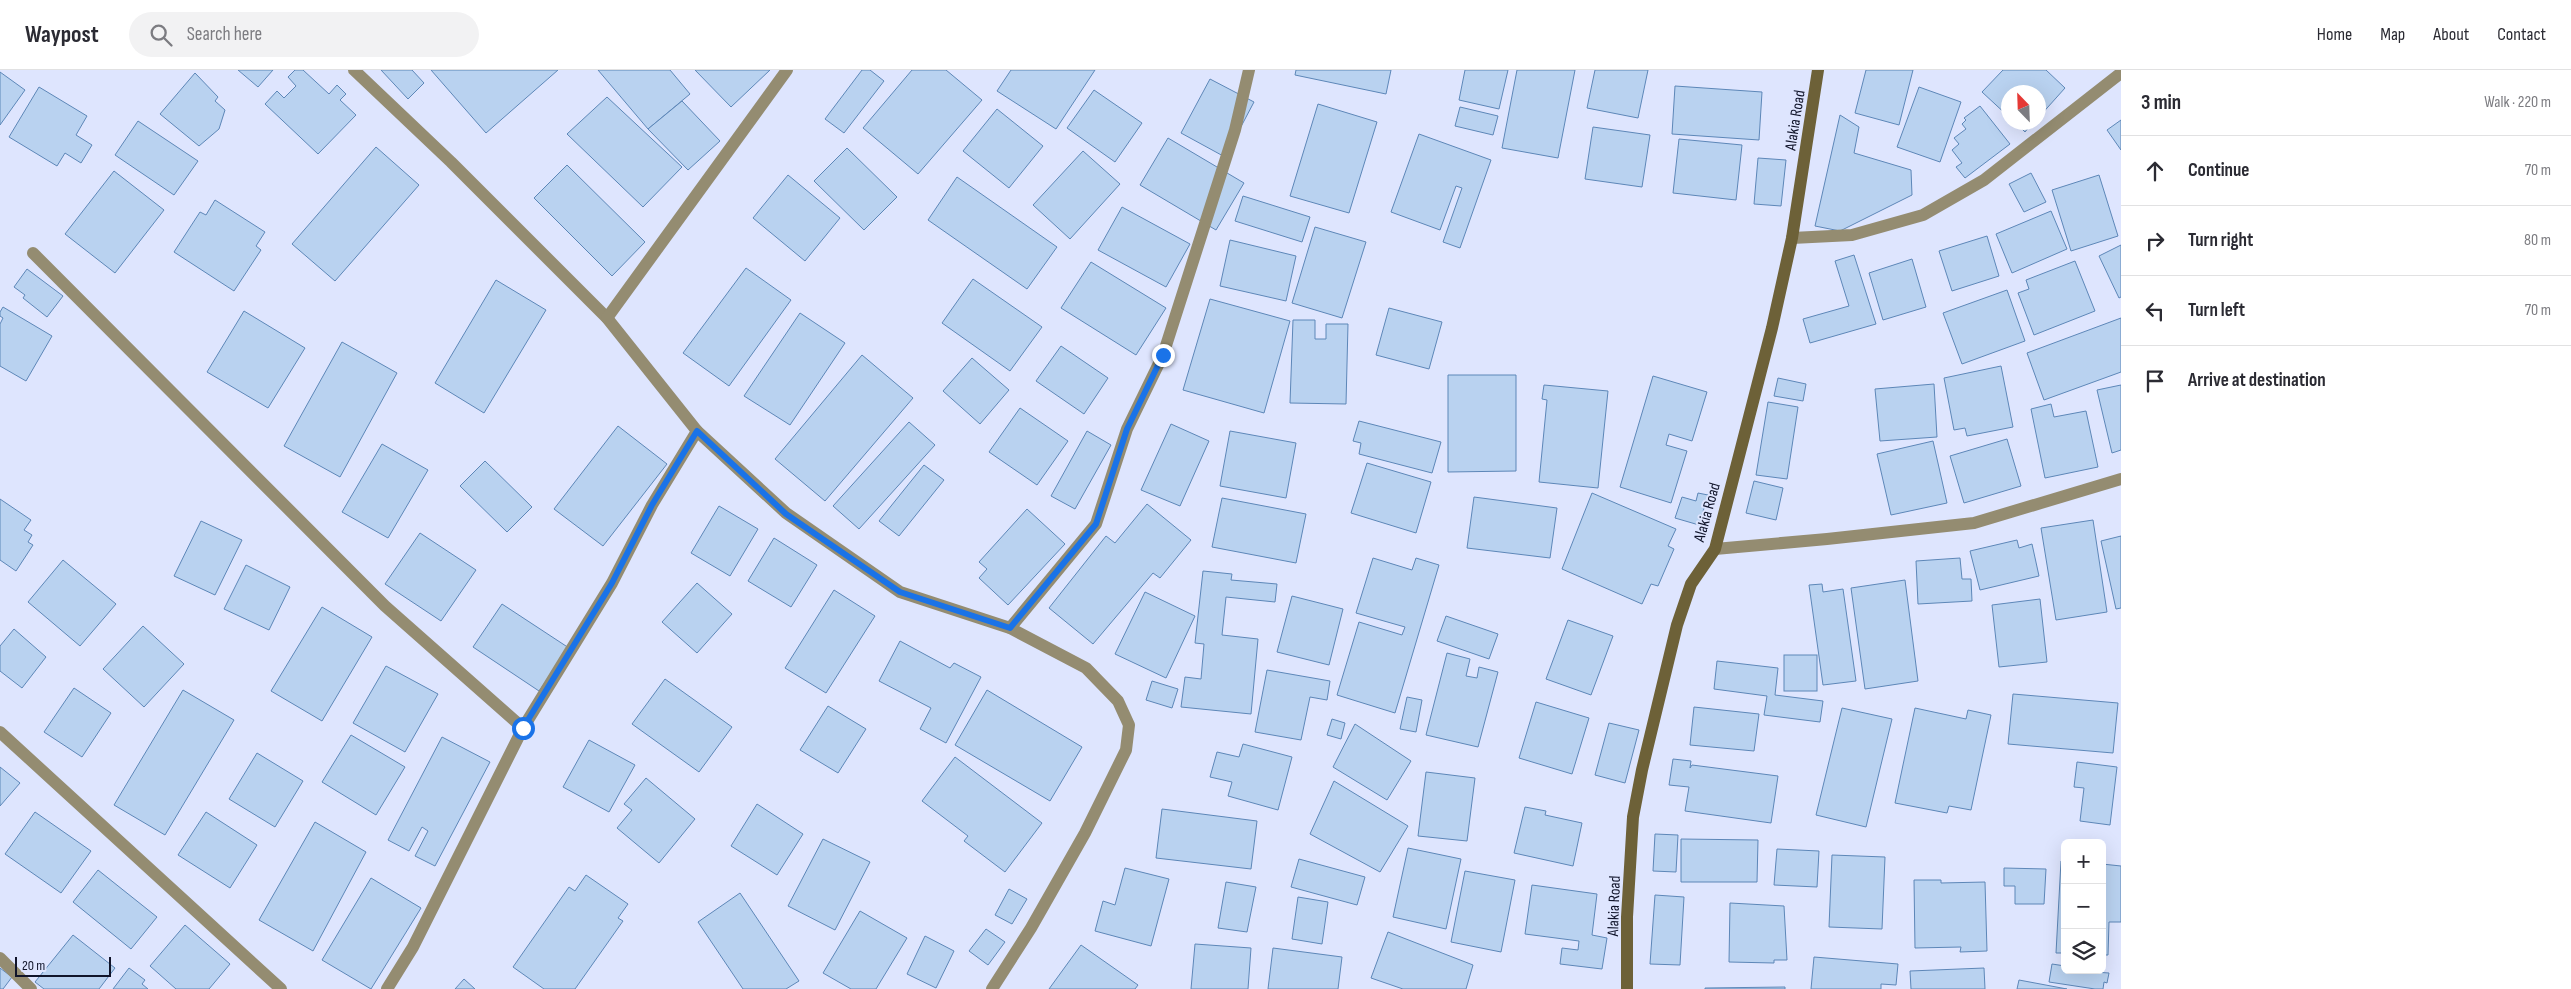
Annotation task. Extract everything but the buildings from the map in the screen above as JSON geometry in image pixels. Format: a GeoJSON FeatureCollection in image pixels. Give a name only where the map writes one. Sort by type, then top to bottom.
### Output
{"type":"FeatureCollection","features":[{"type":"Feature","properties":{"kind":"street"},"geometry":{"type":"LineString","coordinates":[[354,70],[451,162],[607,318],[697,431],[786,514],[900,592],[1010,628],[1086,668],[1118,701],[1129,725],[1126,750],[1085,833],[1031,928],[992,989]]}},
{"type":"Feature","properties":{"kind":"street"},"geometry":{"type":"LineString","coordinates":[[607,318],[787,70]]}},
{"type":"Feature","properties":{"kind":"street"},"geometry":{"type":"LineString","coordinates":[[1010,628],[1096,524],[1127,429],[1163,355],[1235,130],[1249,70]]}},
{"type":"Feature","properties":{"kind":"street","name":"Alakia Road"},"geometry":{"type":"LineString","coordinates":[[1627,989],[1627,917],[1633,817],[1642,770],[1677,625],[1691,584],[1714,548],[1792,238],[1815,71]]}},
{"type":"Feature","properties":{"kind":"street"},"geometry":{"type":"LineString","coordinates":[[1792,238],[1852,234],[1923,215],[1984,180],[2121,73]]}},
{"type":"Feature","properties":{"kind":"street"},"geometry":{"type":"LineString","coordinates":[[33,253],[385,606],[523,728]]}},
{"type":"Feature","properties":{"kind":"street"},"geometry":{"type":"LineString","coordinates":[[387,989],[413,948],[523,728],[612,583],[652,505],[697,431]]}},
{"type":"Feature","properties":{"kind":"street"},"geometry":{"type":"LineString","coordinates":[[1714,548],[1827,539],[1974,522],[2121,479]]}},
{"type":"Feature","properties":{"kind":"street"},"geometry":{"type":"LineString","coordinates":[[0,732],[281,989]]}},
{"type":"Feature","properties":{"kind":"street"},"geometry":{"type":"LineString","coordinates":[[0,958],[31,989]]}},
{"type":"Feature","properties":{"kind":"route"},"geometry":{"type":"LineString","coordinates":[[523,728],[612,583],[652,505],[697,431],[786,514],[900,592],[1010,628],[1096,524],[1127,429],[1163,355]]}}]}
